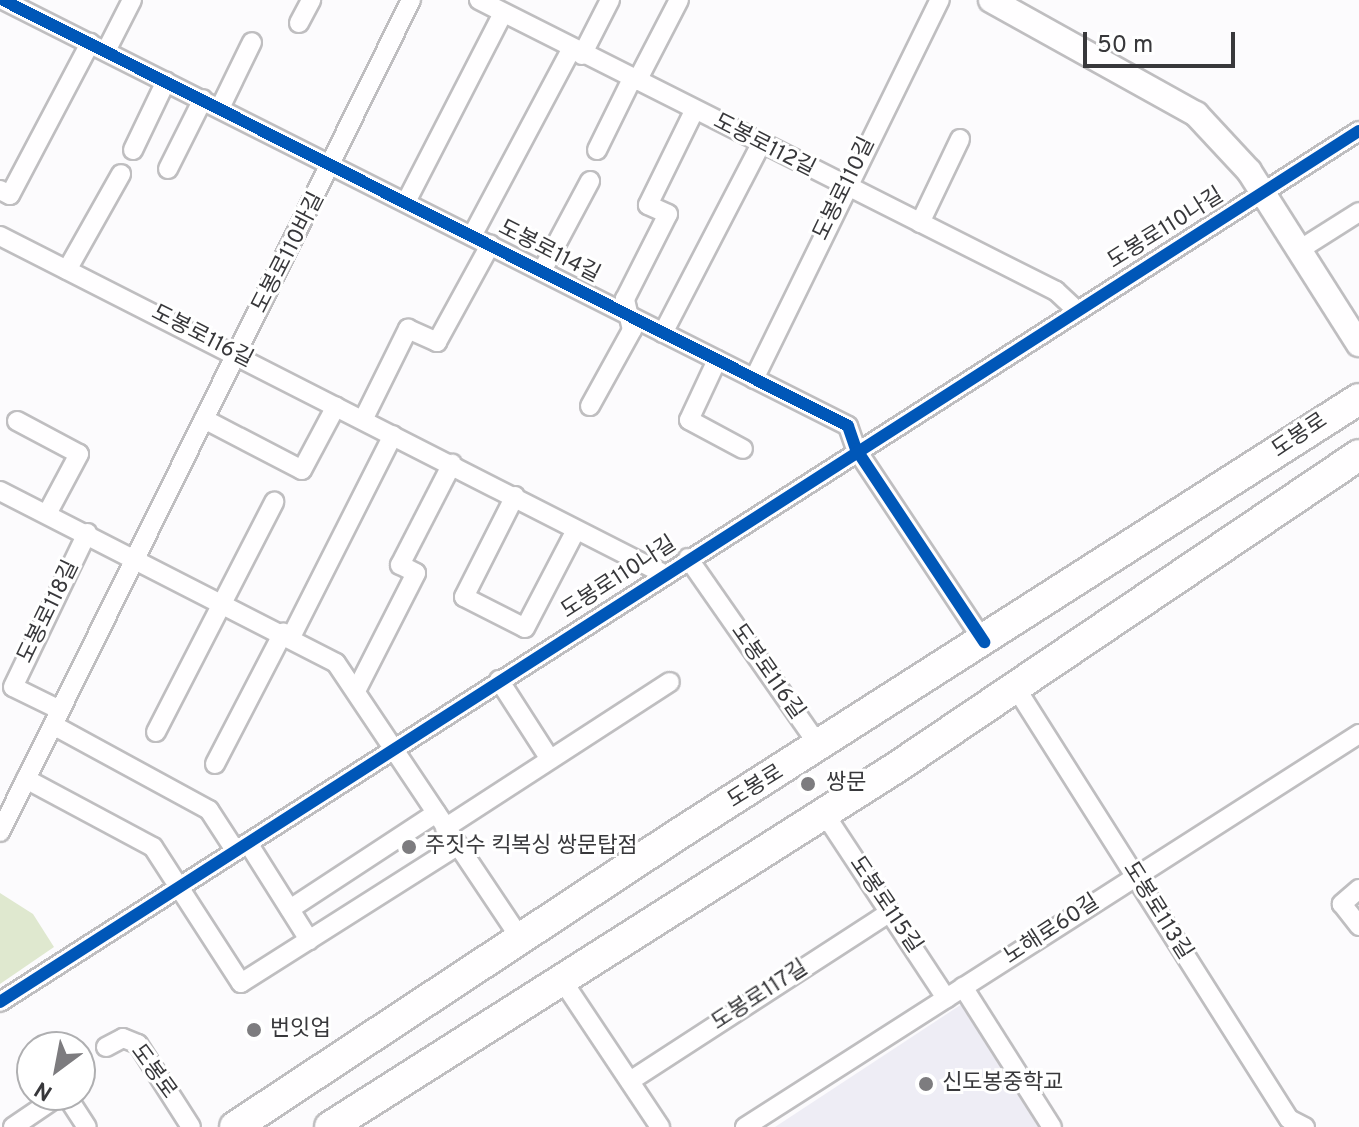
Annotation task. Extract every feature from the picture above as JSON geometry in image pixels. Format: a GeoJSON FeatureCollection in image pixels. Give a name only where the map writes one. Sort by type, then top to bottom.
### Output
{"type":"FeatureCollection","features":[{"type":"Feature","properties":{"kind":"main road","name":"도봉로"},"geometry":{"type":"LineString","coordinates":[[235,1127],[520,938],[1359,399]]}},
{"type":"Feature","properties":{"kind":"main road"},"geometry":{"type":"LineString","coordinates":[[338,1125],[1016,688],[1359,455]]}},
{"type":"Feature","properties":{"kind":"street","name":"도봉로114길"},"geometry":{"type":"LineString","coordinates":[[3,0],[848,426],[856,449],[984,642]]}},
{"type":"Feature","properties":{"kind":"street"},"geometry":{"type":"LineString","coordinates":[[5,193],[98,47],[132,0]]}},
{"type":"Feature","properties":{"kind":"street"},"geometry":{"type":"LineString","coordinates":[[299,23],[311,0]]}},
{"type":"Feature","properties":{"kind":"street","name":"도봉로110바길"},"geometry":{"type":"LineString","coordinates":[[0,832],[411,0]]}},
{"type":"Feature","properties":{"kind":"street","name":"도봉로112길"},"geometry":{"type":"LineString","coordinates":[[479,0],[501,7],[576,52],[1056,291],[1075,309]]}},
{"type":"Feature","properties":{"kind":"street"},"geometry":{"type":"LineString","coordinates":[[576,52],[610,0]]}},
{"type":"Feature","properties":{"kind":"street"},"geometry":{"type":"LineString","coordinates":[[597,150],[679,0]]}},
{"type":"Feature","properties":{"kind":"street","name":"도봉로110길"},"geometry":{"type":"LineString","coordinates":[[754,379],[940,0]]}},
{"type":"Feature","properties":{"kind":"street"},"geometry":{"type":"LineString","coordinates":[[991,0],[1172,96],[1221,139],[1261,190],[1359,344]]}},
{"type":"Feature","properties":{"kind":"street"},"geometry":{"type":"LineString","coordinates":[[406,202],[501,7]]}},
{"type":"Feature","properties":{"kind":"street"},"geometry":{"type":"LineString","coordinates":[[168,169],[252,42]]}},
{"type":"Feature","properties":{"kind":"street","name":"도봉로114길"},"geometry":{"type":"LineString","coordinates":[[472,236],[576,52]]}},
{"type":"Feature","properties":{"kind":"street"},"geometry":{"type":"LineString","coordinates":[[133,150],[166,81]]}},
{"type":"Feature","properties":{"kind":"street","name":"도봉로112길"},"geometry":{"type":"LineString","coordinates":[[628,315],[625,299],[668,214],[648,205],[694,111]]}},
{"type":"Feature","properties":{"kind":"street","name":"도봉로110나길"},"geometry":{"type":"LineString","coordinates":[[0,1002],[856,449],[1261,190],[1359,131]]}},
{"type":"Feature","properties":{"kind":"street"},"geometry":{"type":"LineString","coordinates":[[920,223],[960,139]]}},
{"type":"Feature","properties":{"kind":"street"},"geometry":{"type":"LineString","coordinates":[[663,333],[761,144]]}},
{"type":"Feature","properties":{"kind":"street"},"geometry":{"type":"LineString","coordinates":[[67,270],[121,174]]}},
{"type":"Feature","properties":{"kind":"street","name":"도봉로114길"},"geometry":{"type":"LineString","coordinates":[[542,271],[590,181]]}},
{"type":"Feature","properties":{"kind":"street"},"geometry":{"type":"LineString","coordinates":[[1299,250],[1359,212]]}},
{"type":"Feature","properties":{"kind":"street","name":"도봉로116길"},"geometry":{"type":"LineString","coordinates":[[0,236],[664,574]]}},
{"type":"Feature","properties":{"kind":"street","name":"도봉로114길"},"geometry":{"type":"LineString","coordinates":[[363,420],[408,329],[437,342],[490,245]]}},
{"type":"Feature","properties":{"kind":"street"},"geometry":{"type":"LineString","coordinates":[[590,406],[632,330],[628,315]]}},
{"type":"Feature","properties":{"kind":"street"},"geometry":{"type":"LineString","coordinates":[[717,360],[689,420],[743,449]]}},
{"type":"Feature","properties":{"kind":"street"},"geometry":{"type":"LineString","coordinates":[[204,419],[302,470],[336,406]]}},
{"type":"Feature","properties":{"kind":"street"},"geometry":{"type":"LineString","coordinates":[[17,421],[79,454],[47,514]]}},
{"type":"Feature","properties":{"kind":"street"},"geometry":{"type":"LineString","coordinates":[[215,764],[393,435]]}},
{"type":"Feature","properties":{"kind":"street"},"geometry":{"type":"LineString","coordinates":[[357,689],[416,573],[400,565],[452,464]]}},
{"type":"Feature","properties":{"kind":"street","name":"도봉로118길"},"geometry":{"type":"LineString","coordinates":[[0,491],[222,601],[336,663],[357,689],[440,821],[520,938]]}},
{"type":"Feature","properties":{"kind":"street"},"geometry":{"type":"LineString","coordinates":[[515,496],[464,597],[525,628],[576,530]]}},
{"type":"Feature","properties":{"kind":"street"},"geometry":{"type":"LineString","coordinates":[[156,732],[274,502]]}},
{"type":"Feature","properties":{"kind":"street","name":"도봉로118길"},"geometry":{"type":"LineString","coordinates":[[57,718],[13,687],[87,533]]}},
{"type":"Feature","properties":{"kind":"street","name":"도봉로116길"},"geometry":{"type":"LineString","coordinates":[[688,558],[820,747]]}},
{"type":"Feature","properties":{"kind":"street"},"geometry":{"type":"LineString","coordinates":[[499,680],[550,759]]}},
{"type":"Feature","properties":{"kind":"street"},"geometry":{"type":"LineString","coordinates":[[290,909],[550,759],[670,682]]}},
{"type":"Feature","properties":{"kind":"street","name":"도봉로113길"},"geometry":{"type":"LineString","coordinates":[[1016,688],[1293,1124]]}},
{"type":"Feature","properties":{"kind":"street"},"geometry":{"type":"LineString","coordinates":[[57,718],[209,810],[242,846],[290,909],[309,940]]}},
{"type":"Feature","properties":{"kind":"street","name":"노해로60길"},"geometry":{"type":"LineString","coordinates":[[745,1127],[1359,734]]}},
{"type":"Feature","properties":{"kind":"street"},"geometry":{"type":"LineString","coordinates":[[26,779],[153,847],[241,983],[457,846]]}},
{"type":"Feature","properties":{"kind":"street","name":"도봉로115길"},"geometry":{"type":"LineString","coordinates":[[824,813],[946,998]]}},
{"type":"Feature","properties":{"kind":"street"},"geometry":{"type":"LineString","coordinates":[[1359,889],[1342,904],[1359,926]]}},
{"type":"Feature","properties":{"kind":"street","name":"도봉로117길"},"geometry":{"type":"LineString","coordinates":[[630,1081],[890,912]]}},
{"type":"Feature","properties":{"kind":"street"},"geometry":{"type":"LineString","coordinates":[[562,980],[660,1127]]}},
{"type":"Feature","properties":{"kind":"street"},"geometry":{"type":"LineString","coordinates":[[963,987],[1052,1127]]}},
{"type":"Feature","properties":{"kind":"street","name":"도봉로"},"geometry":{"type":"LineString","coordinates":[[106,1047],[123,1038],[138,1044],[191,1127]]}},
{"type":"Feature","properties":{"kind":"street"},"geometry":{"type":"LineString","coordinates":[[13,1127],[38,1111]]}},
{"type":"Feature","properties":{"kind":"shaded area","name":"신도봉중학교"},"geometry":{"type":"Polygon","coordinates":[[[962,1004],[1040,1127],[775,1127],[962,1004]]]}},
{"type":"Feature","properties":{"kind":"green space"},"geometry":{"type":"Polygon","coordinates":[[[0,893],[33,914],[54,947],[0,984],[0,893]]]}},
{"type":"Feature","properties":{"kind":"cycle path"},"geometry":{"type":"LineString","coordinates":[[3,0],[848,426],[856,449],[984,642]]}},
{"type":"Feature","properties":{"kind":"cycle path"},"geometry":{"type":"LineString","coordinates":[[0,1002],[1359,131]]}},
{"type":"Feature","properties":{"kind":"place","name":"쌍문"},"geometry":{"type":"Point","coordinates":[808,784]}},
{"type":"Feature","properties":{"kind":"place","name":"주짓수 킥복싱 쌍문탑점"},"geometry":{"type":"Point","coordinates":[409,847]}},
{"type":"Feature","properties":{"kind":"place","name":"번잇업"},"geometry":{"type":"Point","coordinates":[254,1030]}},
{"type":"Feature","properties":{"kind":"place","name":"신도봉중학교"},"geometry":{"type":"Point","coordinates":[926,1084]}}]}
